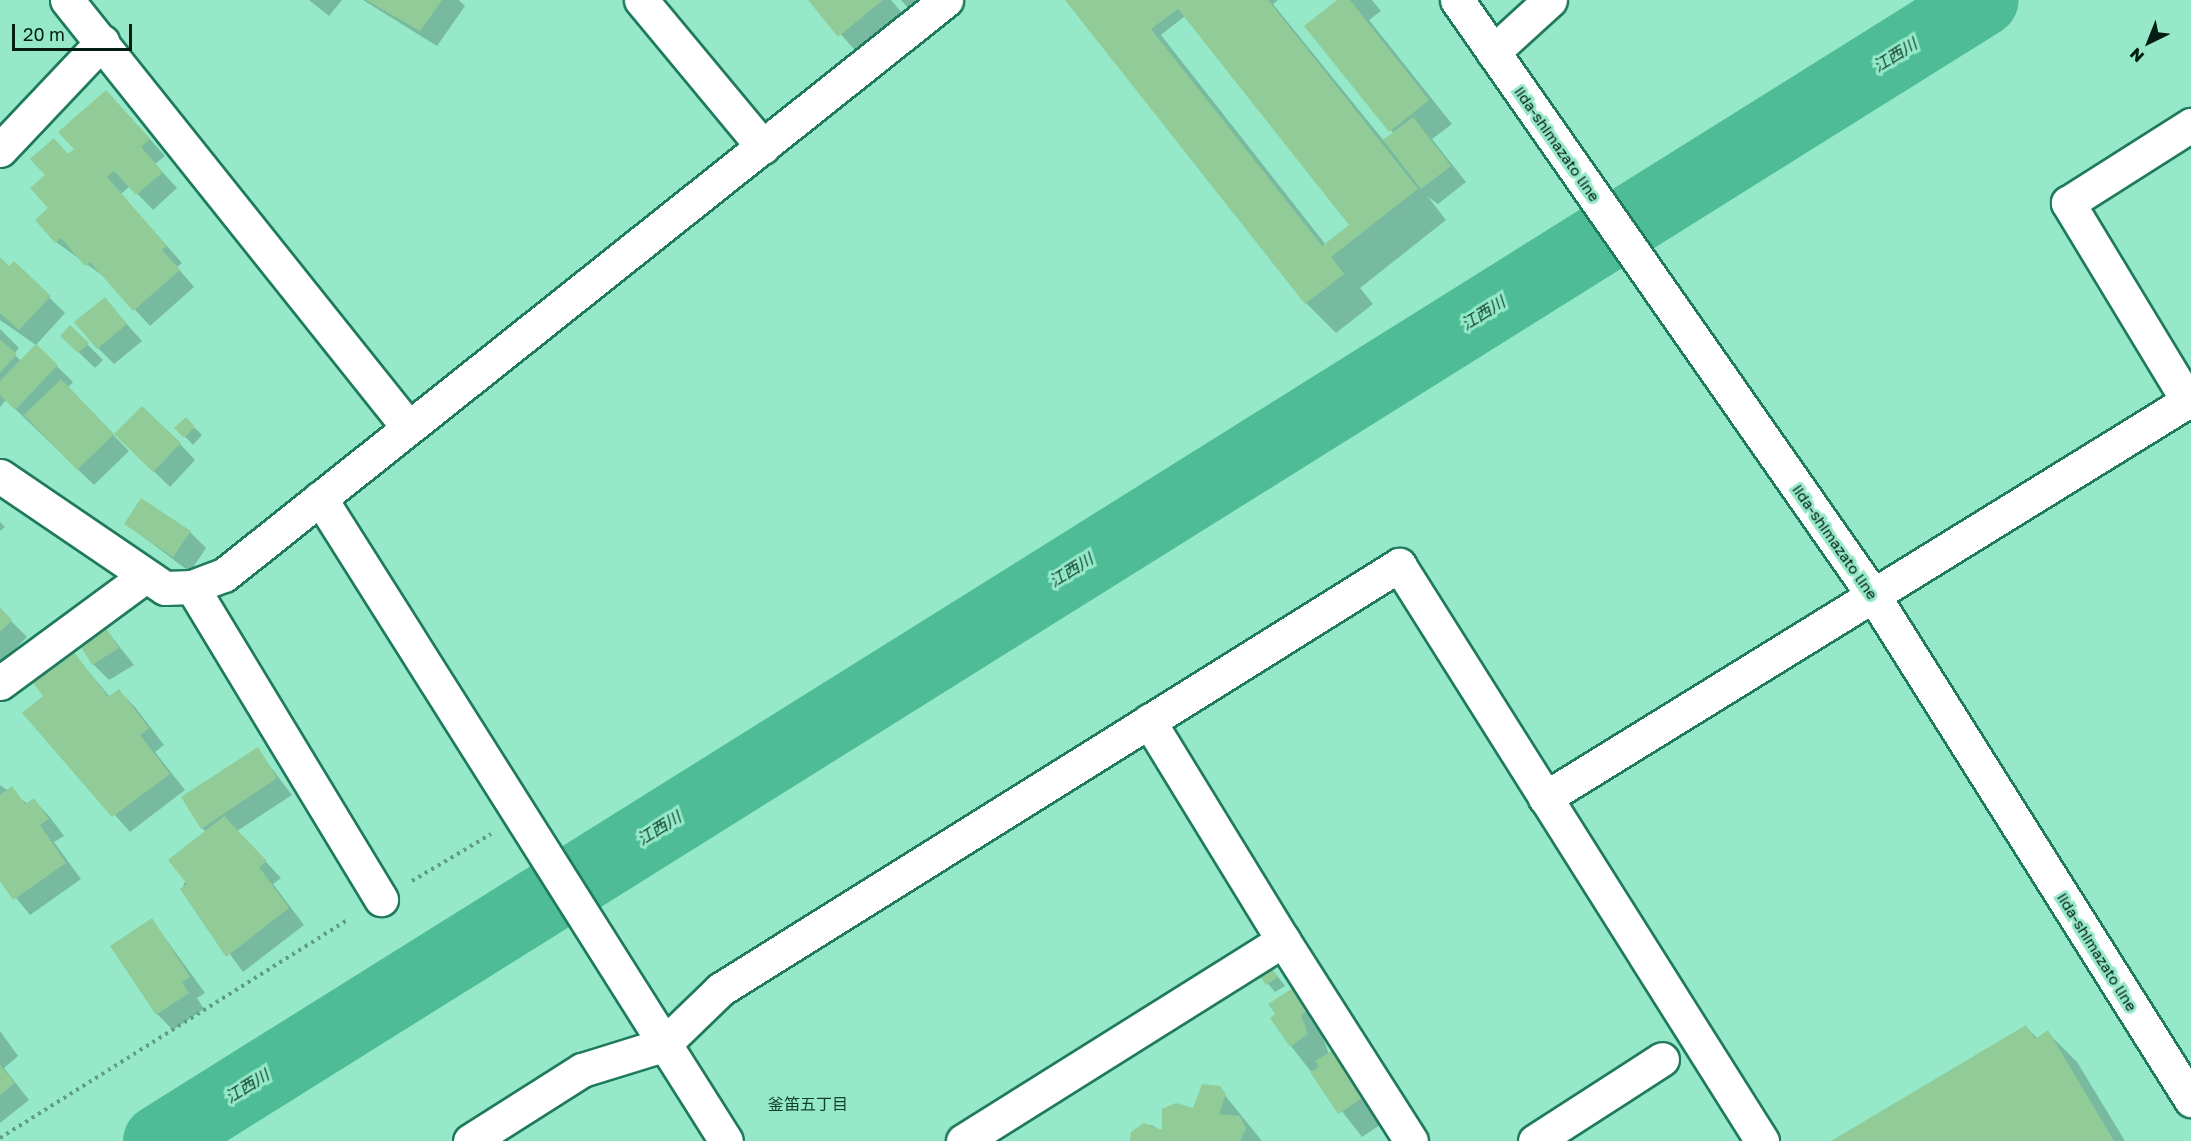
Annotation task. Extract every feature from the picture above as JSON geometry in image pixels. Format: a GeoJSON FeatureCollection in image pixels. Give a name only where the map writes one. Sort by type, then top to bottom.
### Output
{"type":"FeatureCollection","features":[{"type":"Feature","properties":{"kind":"street"},"geometry":{"type":"LineString","coordinates":[[67,0],[408,427]]}},
{"type":"Feature","properties":{"kind":"street"},"geometry":{"type":"LineString","coordinates":[[641,0],[763,147]]}},
{"type":"Feature","properties":{"kind":"street"},"geometry":{"type":"LineString","coordinates":[[0,476],[165,588],[192,587],[224,575],[946,0]]}},
{"type":"Feature","properties":{"kind":"street","name":"iida-shimazato line"},"geometry":{"type":"LineString","coordinates":[[1457,0],[1872,595],[2191,1100]]}},
{"type":"Feature","properties":{"kind":"street"},"geometry":{"type":"LineString","coordinates":[[1493,52],[1550,0]]}},
{"type":"Feature","properties":{"kind":"street"},"geometry":{"type":"LineString","coordinates":[[0,150],[102,42]]}},
{"type":"Feature","properties":{"kind":"street"},"geometry":{"type":"LineString","coordinates":[[1545,798],[2190,400],[2068,203],[2191,125]]}},
{"type":"Feature","properties":{"kind":"street"},"geometry":{"type":"LineString","coordinates":[[320,498],[644,1018],[726,1141]]}},
{"type":"Feature","properties":{"kind":"street"},"geometry":{"type":"LineString","coordinates":[[470,1141],[582,1070],[663,1044],[721,989],[1399,565],[1762,1141]]}},
{"type":"Feature","properties":{"kind":"street"},"geometry":{"type":"LineString","coordinates":[[0,683],[145,576]]}},
{"type":"Feature","properties":{"kind":"street"},"geometry":{"type":"LineString","coordinates":[[192,587],[381,899]]}},
{"type":"Feature","properties":{"kind":"street"},"geometry":{"type":"LineString","coordinates":[[1149,722],[1282,940],[1411,1141]]}},
{"type":"Feature","properties":{"kind":"street"},"geometry":{"type":"LineString","coordinates":[[963,1141],[1282,940]]}},
{"type":"Feature","properties":{"kind":"street"},"geometry":{"type":"LineString","coordinates":[[1534,1141],[1662,1059]]}},
{"type":"Feature","properties":{"kind":"path"},"geometry":{"type":"LineString","coordinates":[[0,1138],[381,899],[520,817]]}},
{"type":"Feature","properties":{"kind":"building"},"geometry":{"type":"Polygon","coordinates":[[[366,0],[442,0],[420,31],[366,0]]]}},
{"type":"Feature","properties":{"kind":"building"},"geometry":{"type":"Polygon","coordinates":[[[808,0],[883,0],[838,37],[808,0]]]}},
{"type":"Feature","properties":{"kind":"building"},"geometry":{"type":"Polygon","coordinates":[[[1065,0],[1268,0],[1418,189],[1331,257],[1344,274],[1305,304],[1065,0]],[[1178,9],[1151,29],[1322,246],[1349,225],[1178,9]]]}},
{"type":"Feature","properties":{"kind":"building"},"geometry":{"type":"Polygon","coordinates":[[[1337,0],[1350,0],[1429,100],[1389,132],[1304,26],[1337,0]]]}},
{"type":"Feature","properties":{"kind":"building"},"geometry":{"type":"Polygon","coordinates":[[[106,90],[150,139],[141,147],[163,172],[136,195],[114,171],[107,177],[167,246],[162,250],[180,270],[133,311],[90,262],[85,266],[61,238],[55,243],[35,220],[48,208],[30,188],[45,175],[30,159],[54,138],[68,154],[74,149],[58,132],[106,90]]]}},
{"type":"Feature","properties":{"kind":"building"},"geometry":{"type":"Polygon","coordinates":[[[1413,117],[1451,166],[1421,189],[1383,140],[1413,117]]]}},
{"type":"Feature","properties":{"kind":"building"},"geometry":{"type":"Polygon","coordinates":[[[0,257],[9,266],[14,261],[51,296],[19,330],[0,313],[0,257]]]}},
{"type":"Feature","properties":{"kind":"building"},"geometry":{"type":"Polygon","coordinates":[[[105,297],[127,324],[97,349],[74,322],[105,297]]]}},
{"type":"Feature","properties":{"kind":"building"},"geometry":{"type":"Polygon","coordinates":[[[70,325],[89,343],[78,353],[60,336],[70,325]]]}},
{"type":"Feature","properties":{"kind":"building"},"geometry":{"type":"Polygon","coordinates":[[[0,340],[17,354],[0,373],[0,340]]]}},
{"type":"Feature","properties":{"kind":"building"},"geometry":{"type":"Polygon","coordinates":[[[36,344],[58,365],[15,410],[0,395],[0,381],[36,344]]]}},
{"type":"Feature","properties":{"kind":"building"},"geometry":{"type":"Polygon","coordinates":[[[61,379],[114,434],[77,470],[24,415],[61,379]]]}},
{"type":"Feature","properties":{"kind":"building"},"geometry":{"type":"Polygon","coordinates":[[[142,406],[181,443],[153,472],[114,434],[142,406]]]}},
{"type":"Feature","properties":{"kind":"building"},"geometry":{"type":"Polygon","coordinates":[[[186,417],[195,427],[184,438],[174,428],[186,417]]]}},
{"type":"Feature","properties":{"kind":"building"},"geometry":{"type":"Polygon","coordinates":[[[141,498],[191,531],[173,557],[124,524],[141,498]]]}},
{"type":"Feature","properties":{"kind":"building"},"geometry":{"type":"Polygon","coordinates":[[[0,607],[12,620],[0,632],[0,607]]]}},
{"type":"Feature","properties":{"kind":"building"},"geometry":{"type":"Polygon","coordinates":[[[104,625],[119,648],[92,665],[78,642],[104,625]]]}},
{"type":"Feature","properties":{"kind":"building"},"geometry":{"type":"Polygon","coordinates":[[[68,644],[108,697],[119,689],[149,728],[140,735],[170,774],[112,817],[22,713],[43,696],[27,675],[68,644]]]}},
{"type":"Feature","properties":{"kind":"building"},"geometry":{"type":"Polygon","coordinates":[[[258,747],[277,778],[201,829],[181,797],[258,747]]]}},
{"type":"Feature","properties":{"kind":"building"},"geometry":{"type":"Polygon","coordinates":[[[12,786],[25,804],[34,798],[49,819],[40,825],[66,863],[13,900],[0,881],[0,795],[12,786]]]}},
{"type":"Feature","properties":{"kind":"building"},"geometry":{"type":"Polygon","coordinates":[[[224,816],[267,861],[259,867],[289,908],[226,957],[180,889],[187,884],[168,860],[224,816]]]}},
{"type":"Feature","properties":{"kind":"building"},"geometry":{"type":"Polygon","coordinates":[[[152,918],[190,977],[182,982],[189,993],[156,1015],[110,946],[152,918]]]}},
{"type":"Feature","properties":{"kind":"building"},"geometry":{"type":"Polygon","coordinates":[[[1271,966],[1278,977],[1266,985],[1258,974],[1271,966]]]}},
{"type":"Feature","properties":{"kind":"building"},"geometry":{"type":"Polygon","coordinates":[[[1293,988],[1308,1010],[1301,1015],[1308,1034],[1290,1047],[1270,1018],[1275,1014],[1268,1004],[1293,988]]]}},
{"type":"Feature","properties":{"kind":"building"},"geometry":{"type":"Polygon","coordinates":[[[2026,1025],[2035,1039],[2048,1030],[2114,1141],[1831,1141],[2026,1025]]]}},
{"type":"Feature","properties":{"kind":"building"},"geometry":{"type":"Polygon","coordinates":[[[1333,1050],[1364,1097],[1338,1114],[1310,1072],[1319,1067],[1315,1061],[1333,1050]]]}},
{"type":"Feature","properties":{"kind":"building"},"geometry":{"type":"Polygon","coordinates":[[[0,1065],[15,1083],[0,1095],[0,1065]]]}},
{"type":"Feature","properties":{"kind":"building"},"geometry":{"type":"Polygon","coordinates":[[[1202,1084],[1220,1086],[1226,1094],[1219,1114],[1240,1116],[1246,1129],[1240,1141],[1130,1141],[1131,1132],[1144,1123],[1162,1130],[1162,1109],[1176,1103],[1193,1108],[1202,1084]]]}},
{"type":"Feature","properties":{"kind":"waterway","name":"江西川"},"geometry":{"type":"LineString","coordinates":[[159,1141],[1983,0]]}},
{"type":"Feature","properties":{"kind":"district","name":"釜笛五丁目"},"geometry":{"type":"Point","coordinates":[808,1104]}}]}
